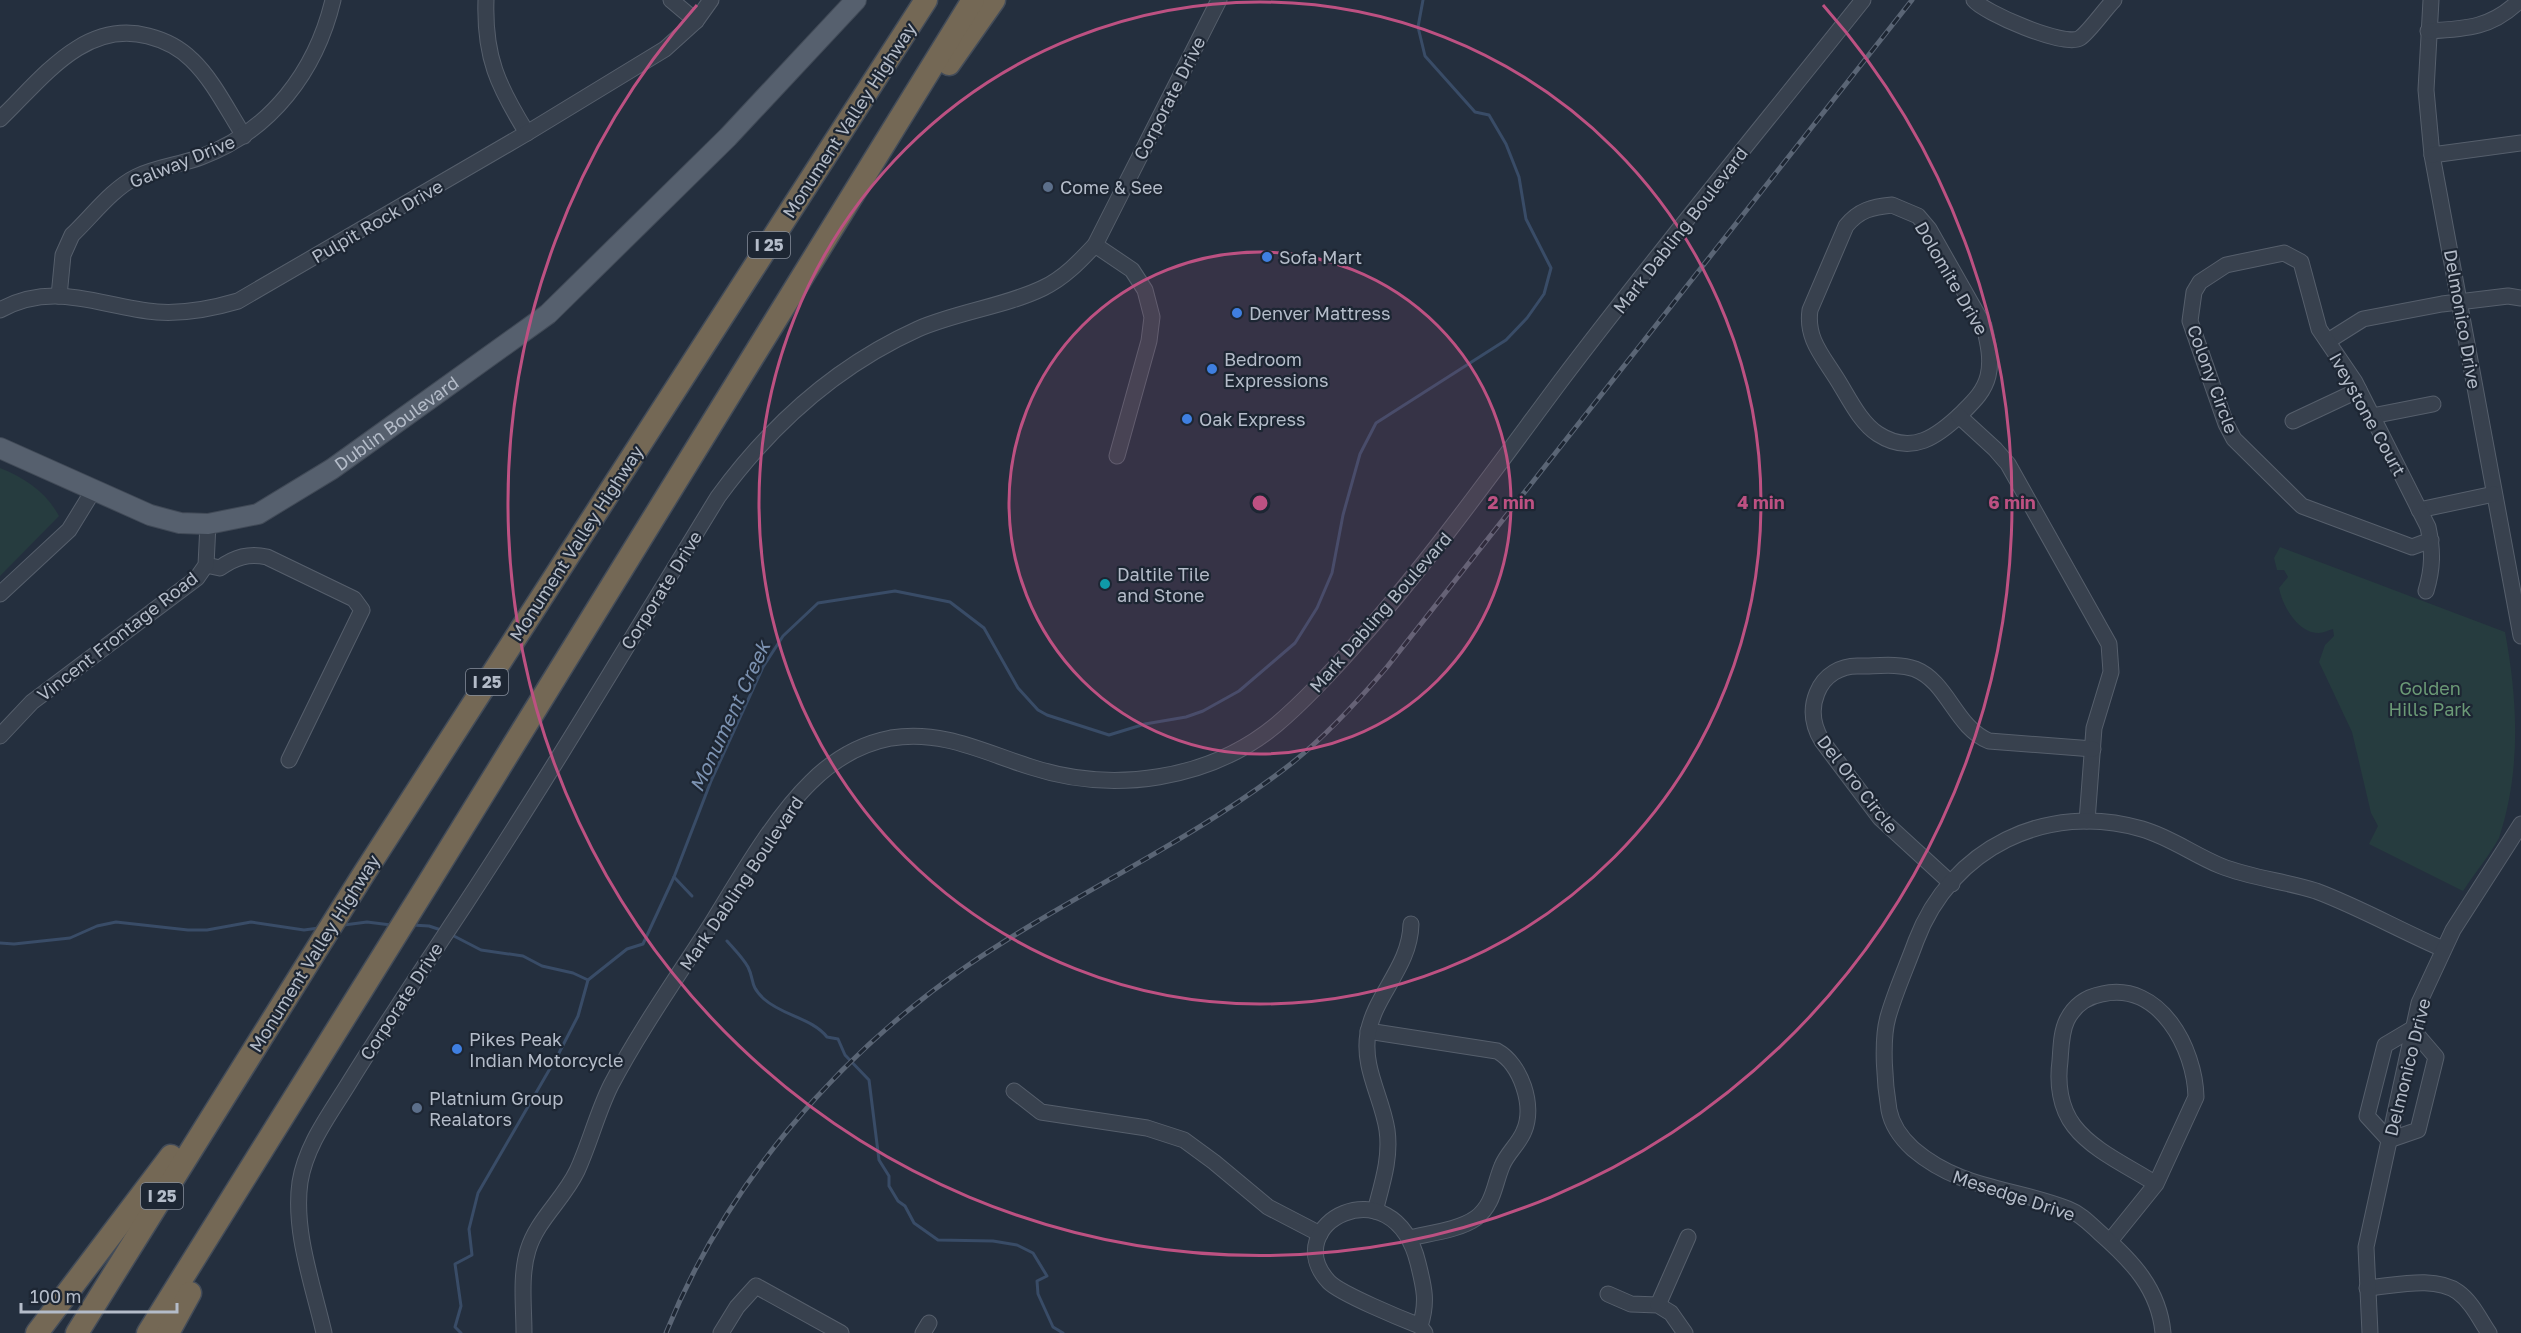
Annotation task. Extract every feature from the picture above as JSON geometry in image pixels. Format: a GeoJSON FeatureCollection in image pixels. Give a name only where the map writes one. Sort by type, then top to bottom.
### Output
{"type":"FeatureCollection","features":[{"type":"Feature","properties":{"kind":"highway","name":"Monument Valley Highway"},"geometry":{"type":"LineString","coordinates":[[77,1333],[363,875],[926,0]]}},
{"type":"Feature","properties":{"kind":"highway","name":"I 25"},"geometry":{"type":"LineString","coordinates":[[148,1333],[429,882],[972,0]]}},
{"type":"Feature","properties":{"kind":"highway"},"geometry":{"type":"LineString","coordinates":[[834,222],[874,177],[994,0]]}},
{"type":"Feature","properties":{"kind":"highway"},"geometry":{"type":"LineString","coordinates":[[37,1333],[136,1204],[192,1126],[248,1058]]}},
{"type":"Feature","properties":{"kind":"highway"},"geometry":{"type":"LineString","coordinates":[[168,1333],[257,1174],[304,1081]]}},
{"type":"Feature","properties":{"kind":"main road","name":"Dublin Boulevard"},"geometry":{"type":"LineString","coordinates":[[0,448],[150,515],[180,523],[208,524],[258,514],[332,469],[548,314],[728,137],[856,0]]}},
{"type":"Feature","properties":{"kind":"street","name":"Galway Drive"},"geometry":{"type":"LineString","coordinates":[[59,296],[66,244],[72,235],[122,186],[146,173],[177,166],[220,150],[244,136],[285,99],[305,72],[320,45],[333,0]]}},
{"type":"Feature","properties":{"kind":"street"},"geometry":{"type":"LineString","coordinates":[[486,0],[488,47],[497,83],[527,133]]}},
{"type":"Feature","properties":{"kind":"street"},"geometry":{"type":"LineString","coordinates":[[671,0],[696,21]]}},
{"type":"Feature","properties":{"kind":"street","name":"Pulpit Rock Drive"},"geometry":{"type":"LineString","coordinates":[[0,310],[22,301],[59,296],[78,296],[158,312],[198,311],[238,301],[527,133],[665,49],[696,21],[711,0]]}},
{"type":"Feature","properties":{"kind":"street","name":"Corporate Drive"},"geometry":{"type":"LineString","coordinates":[[324,1333],[298,1208],[300,1181],[307,1156],[321,1128],[387,1020],[466,903],[718,497],[746,459],[796,409],[834,379],[875,352],[918,329],[1042,289],[1062,277],[1095,245],[1219,0]]}},
{"type":"Feature","properties":{"kind":"street","name":"Mark Dabling Boulevard"},"geometry":{"type":"LineString","coordinates":[[524,1333],[524,1266],[527,1252],[542,1222],[565,1193],[579,1167],[609,1090],[651,1017],[729,896],[785,812],[808,784],[845,755],[869,744],[916,736],[944,737],[967,743],[1040,770],[1068,777],[1103,782],[1147,780],[1177,773],[1238,750],[1273,727],[1313,691],[1398,597],[1564,377],[1863,0]]}},
{"type":"Feature","properties":{"kind":"street"},"geometry":{"type":"LineString","coordinates":[[1974,0],[2021,25],[2064,41],[2079,39],[2114,0]]}},
{"type":"Feature","properties":{"kind":"street","name":"Delmonico Drive"},"geometry":{"type":"LineString","coordinates":[[2431,0],[2426,90],[2432,155],[2521,636]]}},
{"type":"Feature","properties":{"kind":"street"},"geometry":{"type":"LineString","coordinates":[[2428,31],[2473,29],[2507,13],[2520,0]]}},
{"type":"Feature","properties":{"kind":"street"},"geometry":{"type":"LineString","coordinates":[[0,119],[68,53],[98,38],[125,32],[169,43],[192,60],[244,136]]}},
{"type":"Feature","properties":{"kind":"street"},"geometry":{"type":"LineString","coordinates":[[2432,155],[2521,143]]}},
{"type":"Feature","properties":{"kind":"street","name":"Dolomite Drive"},"geometry":{"type":"LineString","coordinates":[[1892,205],[1918,216],[1929,229],[1984,327],[1990,360],[1988,375],[1978,397],[1959,416],[1940,434],[1930,439],[1902,442],[1887,439],[1867,425],[1814,342],[1808,321],[1810,310],[1846,226],[1855,215],[1866,209],[1892,205]]}},
{"type":"Feature","properties":{"kind":"street"},"geometry":{"type":"LineString","coordinates":[[1095,245],[1132,270],[1145,290],[1152,317],[1149,342],[1117,456]]}},
{"type":"Feature","properties":{"kind":"street","name":"Colony Circle"},"geometry":{"type":"LineString","coordinates":[[2328,341],[2319,329],[2301,262],[2293,256],[2284,253],[2226,265],[2205,278],[2194,292],[2190,321],[2234,439],[2302,506],[2412,547],[2431,540]]}},
{"type":"Feature","properties":{"kind":"street","name":"Iveystone Court"},"geometry":{"type":"LineString","coordinates":[[2431,540],[2419,510],[2359,390],[2328,341],[2363,319],[2460,302],[2508,296],[2521,298]]}},
{"type":"Feature","properties":{"kind":"street"},"geometry":{"type":"LineString","coordinates":[[2293,422],[2359,390]]}},
{"type":"Feature","properties":{"kind":"street"},"geometry":{"type":"LineString","coordinates":[[2372,416],[2433,404]]}},
{"type":"Feature","properties":{"kind":"street"},"geometry":{"type":"LineString","coordinates":[[1959,416],[1995,448],[2008,464],[2109,644],[2111,672],[2094,728],[2086,821]]}},
{"type":"Feature","properties":{"kind":"street"},"geometry":{"type":"LineString","coordinates":[[0,594],[69,530],[93,491]]}},
{"type":"Feature","properties":{"kind":"street"},"geometry":{"type":"LineString","coordinates":[[2419,510],[2494,494]]}},
{"type":"Feature","properties":{"kind":"street","name":"Vincent Frontage Road"},"geometry":{"type":"LineString","coordinates":[[0,736],[32,702],[197,578],[206,565],[208,524]]}},
{"type":"Feature","properties":{"kind":"street"},"geometry":{"type":"LineString","coordinates":[[2426,591],[2433,565],[2431,540]]}},
{"type":"Feature","properties":{"kind":"street"},"geometry":{"type":"LineString","coordinates":[[206,565],[220,568],[240,557],[253,554],[267,557],[354,599],[362,610],[289,760]]}},
{"type":"Feature","properties":{"kind":"street","name":"Del Oro Circle"},"geometry":{"type":"LineString","coordinates":[[1952,884],[1880,818],[1822,741],[1816,730],[1813,705],[1825,679],[1850,665],[1914,669],[1934,683],[1968,728],[1978,737],[1989,741],[2093,749]]}},
{"type":"Feature","properties":{"kind":"street","name":"Mesedge Drive"},"geometry":{"type":"LineString","coordinates":[[2163,1333],[2158,1307],[2143,1275],[2110,1241],[2081,1216],[2069,1209],[1978,1185],[1944,1172],[1921,1156],[1895,1129],[1888,1102],[1887,1020],[1926,917],[1976,858],[2010,837],[2030,828],[2051,823],[2086,821],[2138,828],[2155,833],[2219,865],[2320,893],[2443,950]]}},
{"type":"Feature","properties":{"kind":"street","name":"Delmonico Drive"},"geometry":{"type":"LineString","coordinates":[[2370,1333],[2366,1246],[2419,1003],[2443,950],[2521,824]]}},
{"type":"Feature","properties":{"kind":"street"},"geometry":{"type":"LineString","coordinates":[[1374,1211],[1385,1176],[1389,1143],[1383,1110],[1369,1071],[1368,1031],[1410,944],[1411,924]]}},
{"type":"Feature","properties":{"kind":"street"},"geometry":{"type":"LineString","coordinates":[[2110,1241],[2156,1184],[2196,1097],[2196,1082],[2189,1053],[2173,1026],[2160,1012],[2132,994],[2114,991],[2085,999],[2067,1020],[2063,1031],[2058,1072],[2064,1110],[2074,1127],[2091,1142],[2156,1184]]}},
{"type":"Feature","properties":{"kind":"street"},"geometry":{"type":"LineString","coordinates":[[2412,1029],[2436,1057],[2418,1130],[2389,1140],[2367,1116],[2385,1045],[2412,1029]]}},
{"type":"Feature","properties":{"kind":"street"},"geometry":{"type":"LineString","coordinates":[[1368,1031],[1497,1051],[1510,1060],[1522,1080],[1527,1125],[1519,1141],[1505,1159],[1494,1194],[1485,1209],[1465,1224],[1410,1239]]}},
{"type":"Feature","properties":{"kind":"street"},"geometry":{"type":"LineString","coordinates":[[1014,1091],[1041,1112],[1147,1128],[1184,1140],[1268,1207],[1320,1234]]}},
{"type":"Feature","properties":{"kind":"street"},"geometry":{"type":"LineString","coordinates":[[1347,1211],[1374,1211],[1395,1222],[1410,1239],[1426,1295],[1422,1329],[1343,1292],[1331,1284],[1317,1259],[1320,1234],[1333,1218],[1347,1211]]}},
{"type":"Feature","properties":{"kind":"street"},"geometry":{"type":"LineString","coordinates":[[1658,1305],[1688,1237]]}},
{"type":"Feature","properties":{"kind":"street"},"geometry":{"type":"LineString","coordinates":[[2367,1288],[2434,1284],[2446,1286],[2458,1292],[2468,1302],[2489,1333]]}},
{"type":"Feature","properties":{"kind":"street"},"geometry":{"type":"LineString","coordinates":[[720,1333],[737,1307],[756,1286],[841,1333]]}},
{"type":"Feature","properties":{"kind":"street"},"geometry":{"type":"LineString","coordinates":[[1608,1294],[1631,1304],[1658,1305],[1671,1313],[1685,1333]]}},
{"type":"Feature","properties":{"kind":"green space"},"geometry":{"type":"Polygon","coordinates":[[[0,468],[34,487],[48,500],[59,516],[0,576],[0,468]]]}},
{"type":"Feature","properties":{"kind":"green space","name":"Golden Hills Park"},"geometry":{"type":"Polygon","coordinates":[[[2280,547],[2505,632],[2515,710],[2511,787],[2499,838],[2463,891],[2369,844],[2378,826],[2371,813],[2352,732],[2319,662],[2325,645],[2334,636],[2333,629],[2321,633],[2311,632],[2298,624],[2287,610],[2279,588],[2288,577],[2284,570],[2277,570],[2274,558],[2280,547]]]}},
{"type":"Feature","properties":{"kind":"waterway","name":"Monument Creek"},"geometry":{"type":"LineString","coordinates":[[461,1333],[455,1327],[461,1306],[455,1264],[472,1255],[469,1229],[478,1193],[559,1053],[578,1016],[588,980],[627,949],[643,944],[674,877],[711,781],[763,667],[783,636],[818,603],[895,591],[950,602],[984,628],[1018,688],[1038,710],[1109,735],[1203,711],[1239,691],[1295,643],[1317,608],[1332,573],[1343,515],[1360,454],[1376,423],[1506,340],[1527,318],[1544,294],[1551,268],[1526,219],[1519,177],[1506,144],[1489,115],[1475,112],[1425,56],[1418,27],[1423,0]]}},
{"type":"Feature","properties":{"kind":"waterway"},"geometry":{"type":"LineString","coordinates":[[674,877],[692,896]]}},
{"type":"Feature","properties":{"kind":"waterway"},"geometry":{"type":"LineString","coordinates":[[0,943],[14,944],[70,938],[97,926],[116,922],[188,930],[207,930],[251,922],[304,930],[319,928]]}},
{"type":"Feature","properties":{"kind":"waterway"},"geometry":{"type":"LineString","coordinates":[[344,925],[367,922],[391,925]]}},
{"type":"Feature","properties":{"kind":"waterway"},"geometry":{"type":"LineString","coordinates":[[412,925],[429,926],[441,930]]}},
{"type":"Feature","properties":{"kind":"waterway"},"geometry":{"type":"LineString","coordinates":[[452,935],[481,950],[523,956],[542,966],[573,973],[588,980]]}},
{"type":"Feature","properties":{"kind":"waterway"},"geometry":{"type":"LineString","coordinates":[[727,941],[746,964],[754,986],[764,999],[814,1025],[827,1037],[838,1039],[845,1055],[869,1080],[879,1160],[889,1176],[889,1186],[898,1201],[905,1206],[914,1223],[938,1240],[993,1241],[1017,1245],[1033,1253],[1047,1276],[1037,1281],[1038,1294],[1053,1327],[1063,1333]]}},
{"type":"Feature","properties":{"kind":"railway"},"geometry":{"type":"LineString","coordinates":[[666,1333],[690,1279],[719,1227],[752,1177],[789,1129],[871,1042],[917,1003],[964,968],[1046,916],[1213,819],[1253,792],[1305,752],[1353,705],[1387,667],[1912,0]]}},
{"type":"Feature","properties":{"kind":"place","name":"Come & See"},"geometry":{"type":"Point","coordinates":[1048,187]}},
{"type":"Feature","properties":{"kind":"place","name":"Sofa Mart"},"geometry":{"type":"Point","coordinates":[1267,257]}},
{"type":"Feature","properties":{"kind":"place","name":"Denver Mattress"},"geometry":{"type":"Point","coordinates":[1237,313]}},
{"type":"Feature","properties":{"kind":"place","name":"Bedroom Expressions"},"geometry":{"type":"Point","coordinates":[1212,369]}},
{"type":"Feature","properties":{"kind":"place","name":"Oak Express"},"geometry":{"type":"Point","coordinates":[1187,419]}},
{"type":"Feature","properties":{"kind":"place","name":"Daltile Tile and Stone"},"geometry":{"type":"Point","coordinates":[1105,584]}},
{"type":"Feature","properties":{"kind":"place","name":"Pikes Peak Indian Motorcycle"},"geometry":{"type":"Point","coordinates":[457,1049]}},
{"type":"Feature","properties":{"kind":"place","name":"Platnium Group Realators"},"geometry":{"type":"Point","coordinates":[417,1108]}}]}
